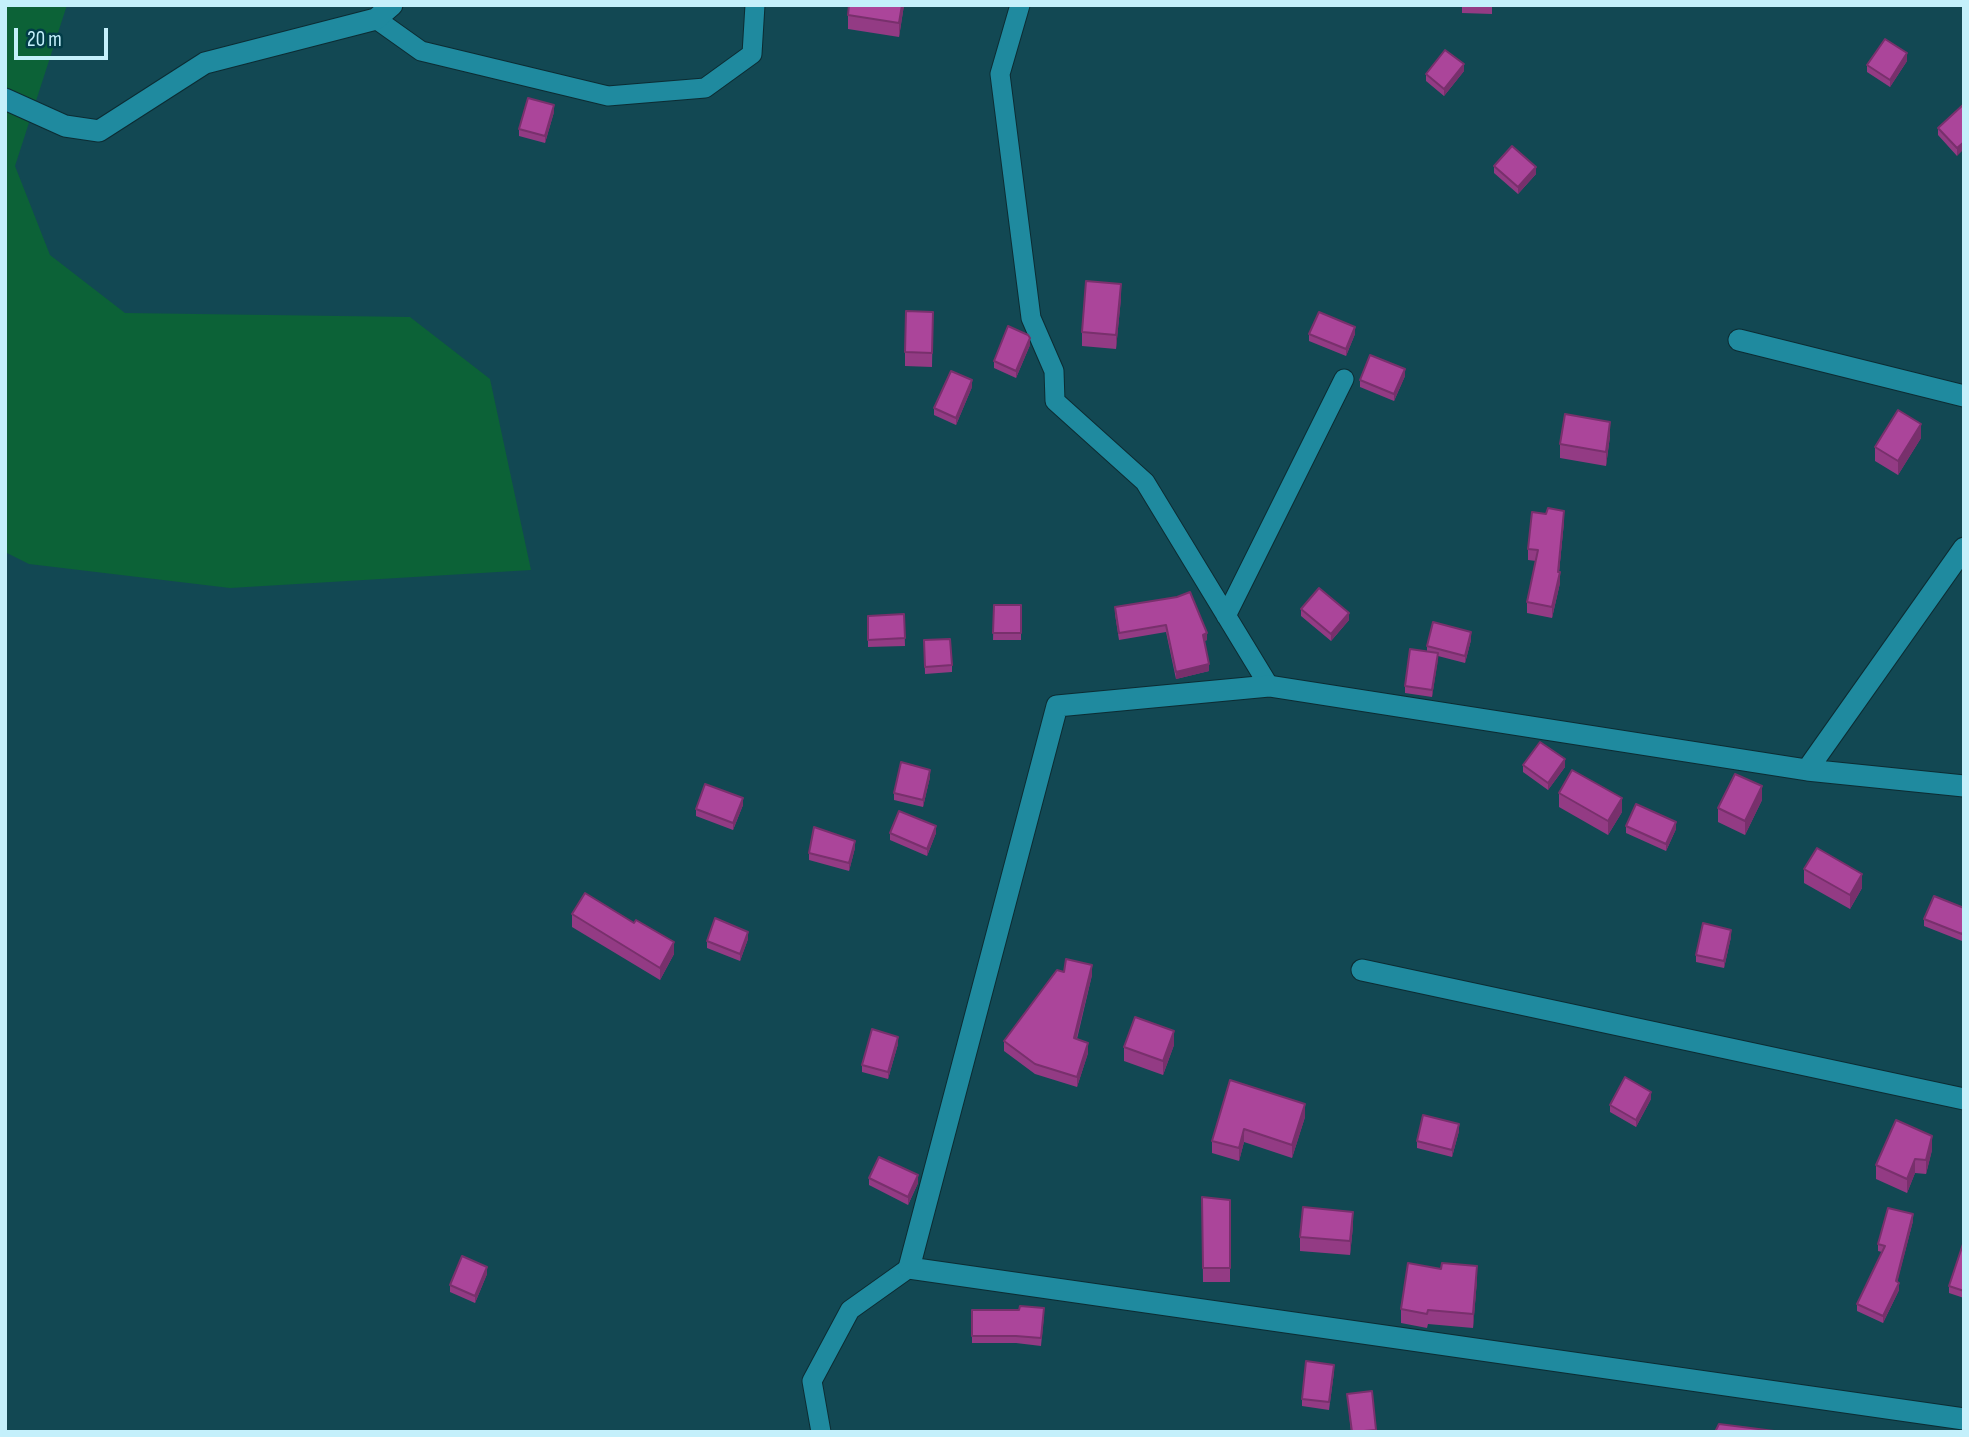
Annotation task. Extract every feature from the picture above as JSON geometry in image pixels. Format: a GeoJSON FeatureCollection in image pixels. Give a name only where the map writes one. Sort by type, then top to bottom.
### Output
{"type":"FeatureCollection","features":[{"type":"Feature","properties":{"kind":"street"},"geometry":{"type":"LineString","coordinates":[[5,99],[65,126],[99,131],[205,63],[384,12]]}},
{"type":"Feature","properties":{"kind":"street"},"geometry":{"type":"LineString","coordinates":[[1739,340],[1964,396]]}},
{"type":"Feature","properties":{"kind":"street"},"geometry":{"type":"LineString","coordinates":[[1807,770],[1964,548]]}},
{"type":"Feature","properties":{"kind":"street"},"geometry":{"type":"LineString","coordinates":[[1964,786],[1807,770],[1269,686],[1057,706],[909,1268],[1964,1419]]}},
{"type":"Feature","properties":{"kind":"street"},"geometry":{"type":"LineString","coordinates":[[1362,970],[1964,1099]]}},
{"type":"Feature","properties":{"kind":"lane"},"geometry":{"type":"LineString","coordinates":[[384,12],[421,51],[608,96],[705,88],[752,54],[755,5]]}},
{"type":"Feature","properties":{"kind":"lane"},"geometry":{"type":"LineString","coordinates":[[1020,5],[1000,74],[1031,318],[1054,371],[1055,401],[1145,482],[1269,686]]}},
{"type":"Feature","properties":{"kind":"lane"},"geometry":{"type":"LineString","coordinates":[[1226,616],[1344,379]]}},
{"type":"Feature","properties":{"kind":"lane"},"geometry":{"type":"LineString","coordinates":[[821,1432],[812,1381],[837,1333],[850,1310],[909,1268]]}},
{"type":"Feature","properties":{"kind":"green space"},"geometry":{"type":"Polygon","coordinates":[[[5,5],[67,5],[15,166],[50,255],[125,313],[410,317],[490,379],[531,570],[230,588],[29,564],[5,552],[5,5]]]}},
{"type":"Feature","properties":{"kind":"building"},"geometry":{"type":"Polygon","coordinates":[[[849,5],[902,5],[899,23],[848,15],[849,5]]]}},
{"type":"Feature","properties":{"kind":"building"},"geometry":{"type":"Polygon","coordinates":[[[1885,39],[1907,53],[1890,80],[1867,65],[1885,39]]]}},
{"type":"Feature","properties":{"kind":"building"},"geometry":{"type":"Polygon","coordinates":[[[1445,50],[1464,64],[1444,89],[1426,74],[1445,50]]]}},
{"type":"Feature","properties":{"kind":"building"},"geometry":{"type":"Polygon","coordinates":[[[528,98],[554,105],[545,136],[519,129],[528,98]]]}},
{"type":"Feature","properties":{"kind":"building"},"geometry":{"type":"Polygon","coordinates":[[[1964,104],[1964,142],[1957,148],[1938,128],[1964,104]]]}},
{"type":"Feature","properties":{"kind":"building"},"geometry":{"type":"Polygon","coordinates":[[[1512,146],[1536,167],[1518,187],[1494,166],[1512,146]]]}},
{"type":"Feature","properties":{"kind":"building"},"geometry":{"type":"Polygon","coordinates":[[[1086,281],[1121,284],[1116,335],[1082,332],[1086,281]]]}},
{"type":"Feature","properties":{"kind":"building"},"geometry":{"type":"Polygon","coordinates":[[[906,311],[933,312],[932,353],[905,352],[906,311]]]}},
{"type":"Feature","properties":{"kind":"building"},"geometry":{"type":"Polygon","coordinates":[[[1319,312],[1355,327],[1346,349],[1309,334],[1319,312]]]}},
{"type":"Feature","properties":{"kind":"building"},"geometry":{"type":"Polygon","coordinates":[[[1008,326],[1030,338],[1016,371],[994,361],[1008,326]]]}},
{"type":"Feature","properties":{"kind":"building"},"geometry":{"type":"Polygon","coordinates":[[[1370,355],[1405,369],[1394,394],[1360,380],[1370,355]]]}},
{"type":"Feature","properties":{"kind":"building"},"geometry":{"type":"Polygon","coordinates":[[[951,371],[972,380],[956,418],[934,408],[951,371]]]}},
{"type":"Feature","properties":{"kind":"building"},"geometry":{"type":"Polygon","coordinates":[[[1898,410],[1921,424],[1898,461],[1875,447],[1898,410]]]}},
{"type":"Feature","properties":{"kind":"building"},"geometry":{"type":"Polygon","coordinates":[[[1565,414],[1610,422],[1606,452],[1560,444],[1565,414]]]}},
{"type":"Feature","properties":{"kind":"building"},"geometry":{"type":"Polygon","coordinates":[[[1548,508],[1564,511],[1560,572],[1552,607],[1527,602],[1538,550],[1528,549],[1532,512],[1546,514],[1548,508]]]}},
{"type":"Feature","properties":{"kind":"building"},"geometry":{"type":"Polygon","coordinates":[[[1319,588],[1349,613],[1331,634],[1301,609],[1319,588]]]}},
{"type":"Feature","properties":{"kind":"building"},"geometry":{"type":"Polygon","coordinates":[[[1190,592],[1207,633],[1203,635],[1209,664],[1176,672],[1166,625],[1119,633],[1115,607],[1177,597],[1190,592]]]}},
{"type":"Feature","properties":{"kind":"building"},"geometry":{"type":"Polygon","coordinates":[[[994,605],[1021,605],[1021,633],[993,633],[994,605]]]}},
{"type":"Feature","properties":{"kind":"building"},"geometry":{"type":"Polygon","coordinates":[[[904,614],[905,638],[868,640],[868,616],[904,614]]]}},
{"type":"Feature","properties":{"kind":"building"},"geometry":{"type":"Polygon","coordinates":[[[1433,622],[1471,632],[1465,656],[1427,646],[1433,622]]]}},
{"type":"Feature","properties":{"kind":"building"},"geometry":{"type":"Polygon","coordinates":[[[950,639],[952,665],[925,667],[924,640],[950,639]]]}},
{"type":"Feature","properties":{"kind":"building"},"geometry":{"type":"Polygon","coordinates":[[[1410,649],[1438,653],[1432,690],[1405,686],[1410,649]]]}},
{"type":"Feature","properties":{"kind":"building"},"geometry":{"type":"Polygon","coordinates":[[[1540,742],[1565,759],[1548,783],[1523,765],[1540,742]]]}},
{"type":"Feature","properties":{"kind":"building"},"geometry":{"type":"Polygon","coordinates":[[[901,762],[930,770],[923,800],[894,793],[901,762]]]}},
{"type":"Feature","properties":{"kind":"building"},"geometry":{"type":"Polygon","coordinates":[[[1572,770],[1622,798],[1608,821],[1559,793],[1572,770]]]}},
{"type":"Feature","properties":{"kind":"building"},"geometry":{"type":"Polygon","coordinates":[[[1735,774],[1762,786],[1745,821],[1718,808],[1735,774]]]}},
{"type":"Feature","properties":{"kind":"building"},"geometry":{"type":"Polygon","coordinates":[[[705,784],[743,798],[733,823],[696,809],[705,784]]]}},
{"type":"Feature","properties":{"kind":"building"},"geometry":{"type":"Polygon","coordinates":[[[1636,804],[1676,822],[1666,844],[1626,826],[1636,804]]]}},
{"type":"Feature","properties":{"kind":"building"},"geometry":{"type":"Polygon","coordinates":[[[899,811],[936,826],[927,849],[890,833],[899,811]]]}},
{"type":"Feature","properties":{"kind":"building"},"geometry":{"type":"Polygon","coordinates":[[[814,827],[855,841],[849,863],[809,853],[814,827]]]}},
{"type":"Feature","properties":{"kind":"building"},"geometry":{"type":"Polygon","coordinates":[[[1817,848],[1862,874],[1850,895],[1804,869],[1817,848]]]}},
{"type":"Feature","properties":{"kind":"building"},"geometry":{"type":"Polygon","coordinates":[[[585,893],[634,923],[636,920],[674,942],[660,968],[572,914],[585,893]]]}},
{"type":"Feature","properties":{"kind":"building"},"geometry":{"type":"Polygon","coordinates":[[[1934,896],[1964,908],[1962,934],[1924,919],[1934,896]]]}},
{"type":"Feature","properties":{"kind":"building"},"geometry":{"type":"Polygon","coordinates":[[[715,918],[748,932],[740,954],[707,941],[715,918]]]}},
{"type":"Feature","properties":{"kind":"building"},"geometry":{"type":"Polygon","coordinates":[[[1703,923],[1731,930],[1724,961],[1696,955],[1703,923]]]}},
{"type":"Feature","properties":{"kind":"building"},"geometry":{"type":"Polygon","coordinates":[[[1066,959],[1092,965],[1074,1038],[1088,1043],[1077,1077],[1035,1064],[1004,1041],[1057,970],[1064,972],[1066,959]]]}},
{"type":"Feature","properties":{"kind":"building"},"geometry":{"type":"Polygon","coordinates":[[[1135,1017],[1174,1031],[1163,1061],[1124,1047],[1135,1017]]]}},
{"type":"Feature","properties":{"kind":"building"},"geometry":{"type":"Polygon","coordinates":[[[872,1029],[898,1037],[888,1072],[862,1065],[872,1029]]]}},
{"type":"Feature","properties":{"kind":"building"},"geometry":{"type":"Polygon","coordinates":[[[1625,1077],[1651,1092],[1636,1120],[1610,1105],[1625,1077]]]}},
{"type":"Feature","properties":{"kind":"building"},"geometry":{"type":"Polygon","coordinates":[[[1230,1080],[1305,1104],[1292,1145],[1244,1129],[1239,1148],[1212,1141],[1230,1080]]]}},
{"type":"Feature","properties":{"kind":"building"},"geometry":{"type":"Polygon","coordinates":[[[1423,1115],[1459,1124],[1452,1150],[1417,1141],[1423,1115]]]}},
{"type":"Feature","properties":{"kind":"building"},"geometry":{"type":"Polygon","coordinates":[[[1896,1120],[1932,1136],[1926,1160],[1915,1159],[1907,1179],[1876,1165],[1896,1120]]]}},
{"type":"Feature","properties":{"kind":"building"},"geometry":{"type":"Polygon","coordinates":[[[879,1157],[918,1175],[908,1197],[869,1178],[879,1157]]]}},
{"type":"Feature","properties":{"kind":"building"},"geometry":{"type":"Polygon","coordinates":[[[1202,1197],[1230,1200],[1230,1268],[1203,1268],[1202,1197]]]}},
{"type":"Feature","properties":{"kind":"building"},"geometry":{"type":"Polygon","coordinates":[[[1303,1207],[1353,1212],[1350,1241],[1300,1237],[1303,1207]]]}},
{"type":"Feature","properties":{"kind":"building"},"geometry":{"type":"Polygon","coordinates":[[[1888,1208],[1913,1214],[1896,1281],[1899,1283],[1883,1316],[1857,1304],[1885,1246],[1878,1244],[1888,1208]]]}},
{"type":"Feature","properties":{"kind":"building"},"geometry":{"type":"Polygon","coordinates":[[[1964,1241],[1964,1291],[1949,1286],[1964,1241]]]}},
{"type":"Feature","properties":{"kind":"building"},"geometry":{"type":"Polygon","coordinates":[[[462,1256],[487,1267],[475,1296],[450,1285],[462,1256]]]}},
{"type":"Feature","properties":{"kind":"building"},"geometry":{"type":"Polygon","coordinates":[[[1408,1263],[1441,1269],[1442,1263],[1477,1266],[1473,1314],[1428,1310],[1427,1314],[1401,1309],[1408,1263]]]}},
{"type":"Feature","properties":{"kind":"building"},"geometry":{"type":"Polygon","coordinates":[[[1020,1306],[1044,1308],[1041,1338],[972,1336],[972,1310],[1019,1310],[1020,1306]]]}},
{"type":"Feature","properties":{"kind":"building"},"geometry":{"type":"Polygon","coordinates":[[[1306,1361],[1334,1365],[1329,1402],[1302,1399],[1306,1361]]]}},
{"type":"Feature","properties":{"kind":"building"},"geometry":{"type":"Polygon","coordinates":[[[1372,1391],[1376,1430],[1352,1432],[1347,1394],[1372,1391]]]}},
{"type":"Feature","properties":{"kind":"building"},"geometry":{"type":"Polygon","coordinates":[[[1719,1424],[1782,1432],[1715,1432],[1719,1424]]]}}]}
